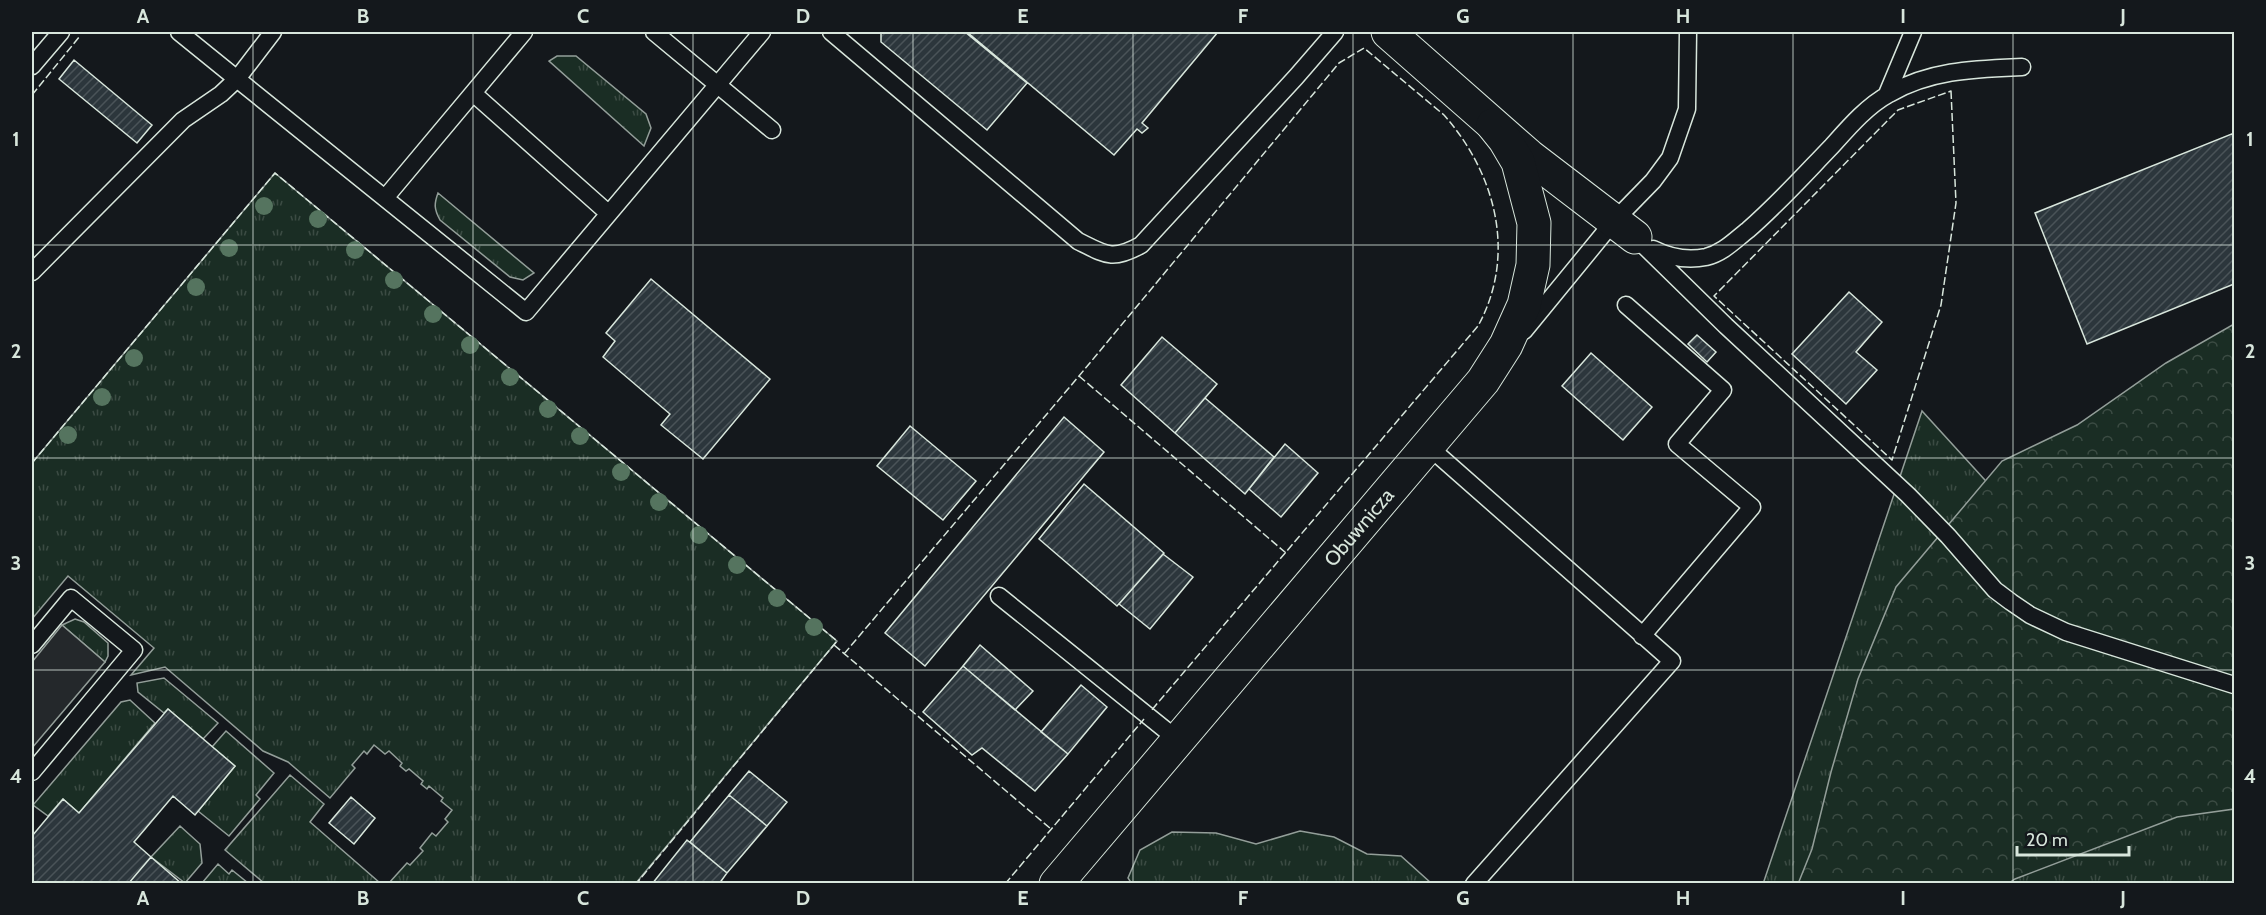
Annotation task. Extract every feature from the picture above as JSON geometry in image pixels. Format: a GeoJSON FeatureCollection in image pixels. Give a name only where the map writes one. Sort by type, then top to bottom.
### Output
{"type":"FeatureCollection","features":[{"type":"Feature","properties":{"kind":"street","name":"Obuwnicza"},"geometry":{"type":"LineString","coordinates":[[1389,32],[1529,156],[1624,229]]}},
{"type":"Feature","properties":{"kind":"street","name":"Obuwnicza"},"geometry":{"type":"LineString","coordinates":[[1056,884],[1483,381],[1506,345],[1524,305],[1533,265],[1534,223],[1518,162],[1493,125]]}},
{"type":"Feature","properties":{"kind":"lane"},"geometry":{"type":"LineString","coordinates":[[32,66],[61,32]]}},
{"type":"Feature","properties":{"kind":"lane"},"geometry":{"type":"LineString","coordinates":[[179,32],[526,312],[762,32]]}},
{"type":"Feature","properties":{"kind":"lane"},"geometry":{"type":"LineString","coordinates":[[385,198],[524,32]]}},
{"type":"Feature","properties":{"kind":"lane"},"geometry":{"type":"LineString","coordinates":[[654,32],[772,130]]}},
{"type":"Feature","properties":{"kind":"lane"},"geometry":{"type":"LineString","coordinates":[[831,32],[1078,241],[1100,252],[1121,256],[1141,245],[1335,32]]}},
{"type":"Feature","properties":{"kind":"lane"},"geometry":{"type":"LineString","coordinates":[[1483,381],[1624,229],[1670,158],[1687,109],[1688,32]]}},
{"type":"Feature","properties":{"kind":"lane"},"geometry":{"type":"LineString","coordinates":[[1887,94],[1913,32]]}},
{"type":"Feature","properties":{"kind":"lane"},"geometry":{"type":"LineString","coordinates":[[32,272],[183,120],[237,80],[265,34]]}},
{"type":"Feature","properties":{"kind":"lane"},"geometry":{"type":"LineString","coordinates":[[1624,229],[1665,255],[1685,259],[1707,257],[1726,248],[1784,197],[1856,120],[1887,94],[1937,74],[2022,67]]}},
{"type":"Feature","properties":{"kind":"lane"},"geometry":{"type":"LineString","coordinates":[[473,93],[608,213]]}},
{"type":"Feature","properties":{"kind":"lane"},"geometry":{"type":"LineString","coordinates":[[1624,229],[1908,495],[1948,536],[1995,590],[2011,602],[2030,615],[2066,632],[2235,685]]}},
{"type":"Feature","properties":{"kind":"lane"},"geometry":{"type":"LineString","coordinates":[[1626,306],[1724,390],[1677,444],[1752,507],[1642,636]]}},
{"type":"Feature","properties":{"kind":"lane"},"geometry":{"type":"LineString","coordinates":[[1428,446],[1672,661],[1474,884]]}},
{"type":"Feature","properties":{"kind":"lane"},"geometry":{"type":"LineString","coordinates":[[999,596],[1178,740]]}},
{"type":"Feature","properties":{"kind":"lane"},"geometry":{"type":"LineString","coordinates":[[32,645],[72,598],[134,650],[32,772]]}},
{"type":"Feature","properties":{"kind":"green space"},"geometry":{"type":"Polygon","coordinates":[[[557,56],[576,56],[646,114],[651,128],[644,146],[549,61],[557,56]]]}},
{"type":"Feature","properties":{"kind":"green space"},"geometry":{"type":"Polygon","coordinates":[[[275,173],[837,641],[636,883],[389,883],[407,863],[410,865],[423,851],[420,848],[432,833],[436,836],[448,822],[445,819],[452,810],[441,801],[443,798],[429,786],[427,789],[421,784],[423,781],[409,769],[406,771],[400,766],[402,763],[389,751],[385,754],[374,745],[367,754],[364,751],[352,765],[355,768],[330,798],[288,762],[263,751],[165,667],[131,675],[154,648],[68,576],[32,619],[32,463],[275,173]]]}},
{"type":"Feature","properties":{"kind":"green space"},"geometry":{"type":"Polygon","coordinates":[[[438,193],[534,273],[523,280],[510,277],[440,220],[435,206],[438,193]]]}},
{"type":"Feature","properties":{"kind":"green space"},"geometry":{"type":"Polygon","coordinates":[[[2234,324],[2234,809],[2177,817],[2009,883],[1798,884],[1812,849],[1858,679],[1896,587],[2002,461],[2077,425],[2166,363],[2234,324]]]}},
{"type":"Feature","properties":{"kind":"green space"},"geometry":{"type":"Polygon","coordinates":[[[2234,339],[2234,883],[1763,884],[1922,411],[2005,502],[2234,339]]]}},
{"type":"Feature","properties":{"kind":"green space"},"geometry":{"type":"Polygon","coordinates":[[[75,619],[84,622],[108,643],[108,656],[105,662],[62,625],[75,619]]]}},
{"type":"Feature","properties":{"kind":"green space"},"geometry":{"type":"Polygon","coordinates":[[[164,678],[218,723],[203,739],[168,709],[164,713],[138,692],[137,683],[164,678]]]}},
{"type":"Feature","properties":{"kind":"green space"},"geometry":{"type":"Polygon","coordinates":[[[130,700],[155,723],[79,813],[63,799],[48,816],[33,805],[121,702],[130,700]]]}},
{"type":"Feature","properties":{"kind":"green space"},"geometry":{"type":"Polygon","coordinates":[[[226,731],[274,773],[256,795],[260,799],[229,836],[198,811],[235,766],[212,747],[226,731]]]}},
{"type":"Feature","properties":{"kind":"green space"},"geometry":{"type":"Polygon","coordinates":[[[290,775],[324,804],[310,822],[380,883],[264,883],[225,850],[290,775]]]}},
{"type":"Feature","properties":{"kind":"green space"},"geometry":{"type":"Polygon","coordinates":[[[180,826],[200,844],[202,863],[185,883],[151,857],[180,826]]]}},
{"type":"Feature","properties":{"kind":"green space"},"geometry":{"type":"Polygon","coordinates":[[[1300,831],[1334,837],[1367,854],[1401,856],[1431,883],[1132,884],[1128,878],[1140,850],[1172,832],[1216,833],[1256,844],[1300,831]]]}},
{"type":"Feature","properties":{"kind":"green space"},"geometry":{"type":"Polygon","coordinates":[[[218,864],[229,874],[232,870],[248,883],[202,883],[218,864]]]}},
{"type":"Feature","properties":{"kind":"shaded area"},"geometry":{"type":"Polygon","coordinates":[[[62,625],[105,662],[32,748],[32,662],[62,625]]]}},
{"type":"Feature","properties":{"kind":"building"},"geometry":{"type":"Polygon","coordinates":[[[881,32],[965,32],[1027,83],[987,130],[881,42],[881,32]]]}},
{"type":"Feature","properties":{"kind":"building"},"geometry":{"type":"Polygon","coordinates":[[[967,32],[1218,32],[1142,123],[1148,128],[1142,133],[1137,129],[1114,155],[967,32]]]}},
{"type":"Feature","properties":{"kind":"building"},"geometry":{"type":"Polygon","coordinates":[[[74,60],[152,125],[137,143],[59,79],[74,60]]]}},
{"type":"Feature","properties":{"kind":"building"},"geometry":{"type":"Polygon","coordinates":[[[2234,133],[2234,284],[2087,344],[2035,213],[2234,133]]]}},
{"type":"Feature","properties":{"kind":"building"},"geometry":{"type":"Polygon","coordinates":[[[651,279],[770,379],[703,459],[661,425],[670,414],[603,357],[615,341],[606,333],[651,279]]]}},
{"type":"Feature","properties":{"kind":"building"},"geometry":{"type":"Polygon","coordinates":[[[1849,292],[1882,322],[1856,352],[1877,370],[1846,404],[1792,354],[1849,292]]]}},
{"type":"Feature","properties":{"kind":"building"},"geometry":{"type":"Polygon","coordinates":[[[1697,335],[1716,352],[1707,362],[1688,344],[1697,335]]]}},
{"type":"Feature","properties":{"kind":"building"},"geometry":{"type":"Polygon","coordinates":[[[1162,337],[1217,384],[1175,433],[1121,385],[1162,337]]]}},
{"type":"Feature","properties":{"kind":"building"},"geometry":{"type":"Polygon","coordinates":[[[1591,353],[1652,407],[1623,440],[1562,386],[1591,353]]]}},
{"type":"Feature","properties":{"kind":"building"},"geometry":{"type":"Polygon","coordinates":[[[1205,398],[1274,457],[1245,494],[1175,433],[1205,398]]]}},
{"type":"Feature","properties":{"kind":"building"},"geometry":{"type":"Polygon","coordinates":[[[1064,417],[1104,452],[925,666],[885,633],[1064,417]]]}},
{"type":"Feature","properties":{"kind":"building"},"geometry":{"type":"Polygon","coordinates":[[[910,426],[976,481],[943,520],[877,466],[910,426]]]}},
{"type":"Feature","properties":{"kind":"building"},"geometry":{"type":"Polygon","coordinates":[[[1285,444],[1318,473],[1281,517],[1249,489],[1285,444]]]}},
{"type":"Feature","properties":{"kind":"building"},"geometry":{"type":"Polygon","coordinates":[[[1084,484],[1164,553],[1117,606],[1039,539],[1084,484]]]}},
{"type":"Feature","properties":{"kind":"building"},"geometry":{"type":"Polygon","coordinates":[[[1163,554],[1193,577],[1150,629],[1119,604],[1163,554]]]}},
{"type":"Feature","properties":{"kind":"building"},"geometry":{"type":"Polygon","coordinates":[[[980,645],[1033,691],[1015,710],[963,666],[980,645]]]}},
{"type":"Feature","properties":{"kind":"building"},"geometry":{"type":"Polygon","coordinates":[[[963,666],[1068,754],[1035,791],[982,748],[972,755],[923,712],[963,666]]]}},
{"type":"Feature","properties":{"kind":"building"},"geometry":{"type":"Polygon","coordinates":[[[1081,685],[1107,707],[1068,754],[1041,732],[1081,685]]]}},
{"type":"Feature","properties":{"kind":"building"},"geometry":{"type":"Polygon","coordinates":[[[168,709],[235,766],[195,815],[173,796],[134,842],[151,857],[128,884],[34,884],[32,882],[32,836],[63,799],[79,813],[168,709]]]}},
{"type":"Feature","properties":{"kind":"building"},"geometry":{"type":"Polygon","coordinates":[[[749,771],[787,802],[767,826],[729,795],[749,771]]]}},
{"type":"Feature","properties":{"kind":"building"},"geometry":{"type":"Polygon","coordinates":[[[729,795],[767,826],[727,873],[690,842],[729,795]]]}},
{"type":"Feature","properties":{"kind":"building"},"geometry":{"type":"Polygon","coordinates":[[[351,797],[375,818],[354,844],[329,823],[351,797]]]}},
{"type":"Feature","properties":{"kind":"building"},"geometry":{"type":"Polygon","coordinates":[[[687,840],[727,873],[719,884],[652,884],[687,840]]]}},
{"type":"Feature","properties":{"kind":"building"},"geometry":{"type":"Polygon","coordinates":[[[151,857],[182,884],[128,884],[151,857]]]}},
{"type":"Feature","properties":{"kind":"fence"},"geometry":{"type":"LineString","coordinates":[[32,95],[80,36]]}},
{"type":"Feature","properties":{"kind":"fence"},"geometry":{"type":"LineString","coordinates":[[844,654],[1339,63],[1364,48],[1444,115],[1462,138],[1477,163],[1488,189],[1495,216],[1498,244],[1496,271],[1490,299],[1478,326],[1150,712]]}},
{"type":"Feature","properties":{"kind":"fence"},"geometry":{"type":"LineString","coordinates":[[1951,91],[1956,203],[1941,305],[1892,460],[1714,296],[1898,110],[1951,91]]}},
{"type":"Feature","properties":{"kind":"fence"},"geometry":{"type":"LineString","coordinates":[[32,463],[275,173],[837,641],[636,884]]}},
{"type":"Feature","properties":{"kind":"fence"},"geometry":{"type":"LineString","coordinates":[[1079,376],[1286,553]]}},
{"type":"Feature","properties":{"kind":"fence"},"geometry":{"type":"LineString","coordinates":[[834,645],[1051,829]]}},
{"type":"Feature","properties":{"kind":"fence"},"geometry":{"type":"LineString","coordinates":[[1005,884],[1144,719]]}}]}
